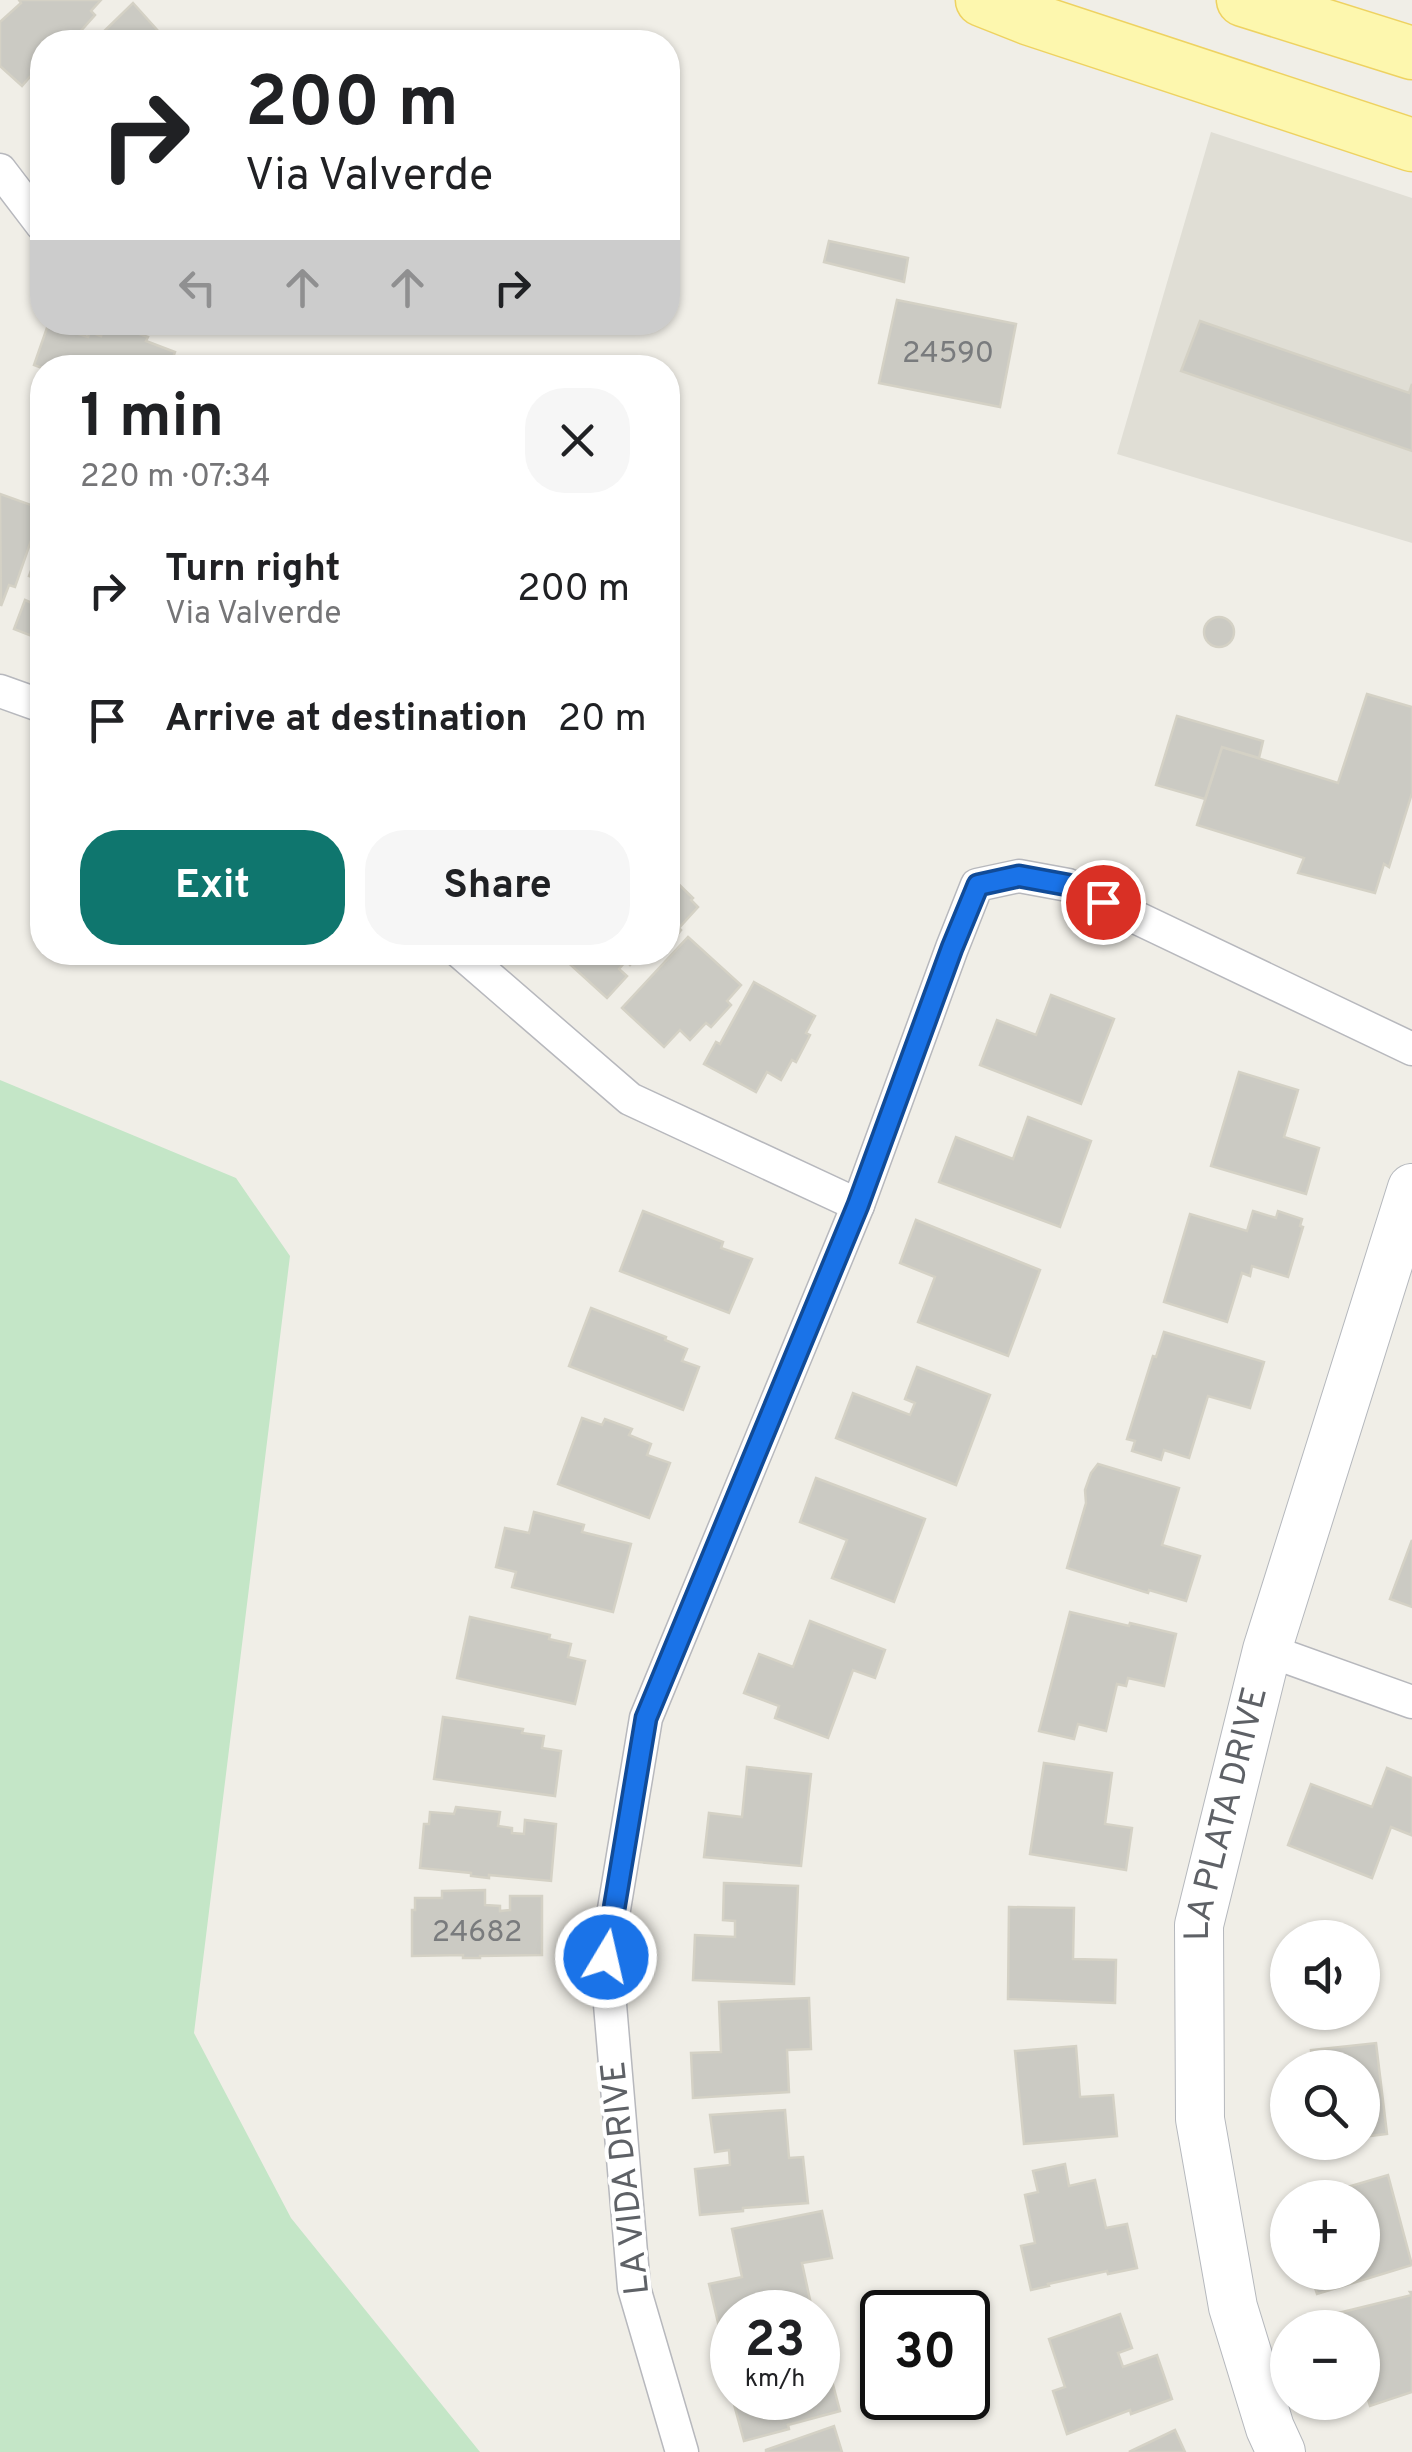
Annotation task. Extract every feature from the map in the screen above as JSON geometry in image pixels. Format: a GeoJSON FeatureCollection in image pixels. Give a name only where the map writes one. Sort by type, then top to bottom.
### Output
{"type":"FeatureCollection","features":[{"type":"Feature","properties":{"kind":"main road"},"geometry":{"type":"LineString","coordinates":[[982,0],[1412,145]]}},
{"type":"Feature","properties":{"kind":"main road"},"geometry":{"type":"LineString","coordinates":[[1243,0],[1412,53]]}},
{"type":"Feature","properties":{"kind":"street"},"geometry":{"type":"LineString","coordinates":[[0,170],[30,209]]}},
{"type":"Feature","properties":{"kind":"street"},"geometry":{"type":"LineString","coordinates":[[0,691],[30,702]]}},
{"type":"Feature","properties":{"kind":"street","name":"LA VIDA DRIVE"},"geometry":{"type":"LineString","coordinates":[[682,2452],[634,2288],[606,1957],[646,1718],[858,1205],[978,885],[1019,876],[1068,885],[1412,1050]]}},
{"type":"Feature","properties":{"kind":"street"},"geometry":{"type":"LineString","coordinates":[[475,965],[630,1099],[858,1205]]}},
{"type":"Feature","properties":{"kind":"street","name":"LA PLATA DRIVE"},"geometry":{"type":"LineString","coordinates":[[1280,2452],[1232,2307],[1200,2119],[1199,1925],[1267,1650],[1412,1188]]}},
{"type":"Feature","properties":{"kind":"street"},"geometry":{"type":"LineString","coordinates":[[1267,1650],[1412,1702]]}},
{"type":"Feature","properties":{"kind":"shaded area"},"geometry":{"type":"Polygon","coordinates":[[[1211,132],[1412,198],[1412,543],[1117,454],[1211,132]]]}},
{"type":"Feature","properties":{"kind":"green space"},"geometry":{"type":"Polygon","coordinates":[[[0,1080],[236,1178],[290,1256],[194,2033],[291,2218],[480,2452],[0,2452],[0,1080]]]}},
{"type":"Feature","properties":{"kind":"building"},"geometry":{"type":"Polygon","coordinates":[[[19,0],[101,0],[91,11],[95,15],[82,30],[30,30],[30,77],[22,86],[0,66],[0,22],[21,3],[19,0]]]}},
{"type":"Feature","properties":{"kind":"building"},"geometry":{"type":"Polygon","coordinates":[[[133,3],[157,30],[105,30],[133,3]]]}},
{"type":"Feature","properties":{"kind":"building"},"geometry":{"type":"Polygon","coordinates":[[[829,241],[908,258],[904,282],[824,262],[829,241]]]}},
{"type":"Feature","properties":{"kind":"building"},"geometry":{"type":"Polygon","coordinates":[[[897,300],[1016,324],[1000,407],[879,383],[897,300]]]}},
{"type":"Feature","properties":{"kind":"building"},"geometry":{"type":"Polygon","coordinates":[[[1200,321],[1409,393],[1412,384],[1412,451],[1181,371],[1200,321]]]}},
{"type":"Feature","properties":{"kind":"building"},"geometry":{"type":"Polygon","coordinates":[[[44,335],[142,335],[148,337],[146,341],[175,352],[174,355],[37,355],[44,335]]]}},
{"type":"Feature","properties":{"kind":"building"},"geometry":{"type":"Polygon","coordinates":[[[0,494],[30,505],[30,544],[15,587],[9,585],[1,606],[0,494]]]}},
{"type":"Feature","properties":{"kind":"building"},"geometry":{"type":"Polygon","coordinates":[[[25,600],[30,602],[30,635],[14,629],[25,600]]]}},
{"type":"Feature","properties":{"kind":"building"},"geometry":{"type":"Polygon","coordinates":[[[1219,617],[1229,622],[1234,632],[1229,642],[1219,647],[1209,642],[1204,632],[1209,622],[1219,617]]]}},
{"type":"Feature","properties":{"kind":"building"},"geometry":{"type":"Polygon","coordinates":[[[1367,694],[1412,707],[1412,793],[1389,867],[1384,864],[1375,893],[1298,873],[1304,858],[1197,825],[1222,747],[1338,783],[1367,694]]]}},
{"type":"Feature","properties":{"kind":"building"},"geometry":{"type":"Polygon","coordinates":[[[1177,716],[1263,741],[1259,758],[1222,747],[1205,799],[1156,785],[1177,716]]]}},
{"type":"Feature","properties":{"kind":"building"},"geometry":{"type":"Polygon","coordinates":[[[680,886],[693,898],[698,907],[680,927],[680,886]]]}},
{"type":"Feature","properties":{"kind":"building"},"geometry":{"type":"Polygon","coordinates":[[[688,937],[741,985],[727,1001],[731,1005],[711,1027],[706,1023],[690,1040],[680,1030],[664,1047],[622,1008],[662,965],[680,965],[680,946],[688,937]]]}},
{"type":"Feature","properties":{"kind":"building"},"geometry":{"type":"Polygon","coordinates":[[[571,965],[622,965],[619,969],[627,976],[607,998],[571,965]]]}},
{"type":"Feature","properties":{"kind":"building"},"geometry":{"type":"Polygon","coordinates":[[[754,982],[815,1016],[796,1062],[792,1060],[781,1080],[767,1072],[756,1092],[704,1064],[716,1042],[720,1044],[754,982]]]}},
{"type":"Feature","properties":{"kind":"building"},"geometry":{"type":"Polygon","coordinates":[[[1051,995],[1114,1019],[1081,1104],[980,1065],[997,1020],[1036,1035],[1051,995]]]}},
{"type":"Feature","properties":{"kind":"building"},"geometry":{"type":"Polygon","coordinates":[[[1239,1072],[1298,1090],[1284,1137],[1319,1148],[1306,1194],[1211,1166],[1239,1072]]]}},
{"type":"Feature","properties":{"kind":"building"},"geometry":{"type":"Polygon","coordinates":[[[1028,1117],[1091,1141],[1060,1227],[939,1182],[956,1137],[1013,1159],[1028,1117]]]}},
{"type":"Feature","properties":{"kind":"building"},"geometry":{"type":"Polygon","coordinates":[[[643,1211],[723,1242],[721,1248],[752,1259],[729,1313],[620,1271],[643,1211]]]}},
{"type":"Feature","properties":{"kind":"building"},"geometry":{"type":"Polygon","coordinates":[[[1253,1211],[1276,1218],[1278,1211],[1302,1219],[1288,1277],[1252,1266],[1250,1276],[1242,1273],[1227,1322],[1164,1302],[1190,1214],[1247,1231],[1253,1211]]]}},
{"type":"Feature","properties":{"kind":"building"},"geometry":{"type":"Polygon","coordinates":[[[916,1220],[1040,1270],[1008,1356],[918,1322],[935,1277],[900,1263],[916,1220]]]}},
{"type":"Feature","properties":{"kind":"building"},"geometry":{"type":"Polygon","coordinates":[[[591,1308],[687,1349],[682,1361],[699,1367],[683,1410],[569,1366],[591,1308]]]}},
{"type":"Feature","properties":{"kind":"building"},"geometry":{"type":"Polygon","coordinates":[[[1164,1332],[1264,1362],[1250,1408],[1208,1396],[1189,1458],[1164,1450],[1161,1460],[1132,1451],[1135,1441],[1127,1439],[1164,1332]]]}},
{"type":"Feature","properties":{"kind":"building"},"geometry":{"type":"Polygon","coordinates":[[[917,1367],[990,1395],[956,1485],[836,1438],[853,1393],[910,1415],[915,1403],[905,1399],[917,1367]]]}},
{"type":"Feature","properties":{"kind":"building"},"geometry":{"type":"Polygon","coordinates":[[[582,1418],[602,1425],[605,1419],[632,1429],[629,1435],[651,1444],[647,1455],[670,1463],[649,1518],[558,1484],[582,1418]]]}},
{"type":"Feature","properties":{"kind":"building"},"geometry":{"type":"Polygon","coordinates":[[[1098,1464],[1179,1488],[1162,1545],[1200,1556],[1186,1601],[1067,1568],[1086,1503],[1085,1490],[1098,1464]]]}},
{"type":"Feature","properties":{"kind":"building"},"geometry":{"type":"Polygon","coordinates":[[[816,1478],[925,1519],[894,1602],[832,1578],[847,1540],[800,1522],[816,1478]]]}},
{"type":"Feature","properties":{"kind":"building"},"geometry":{"type":"Polygon","coordinates":[[[534,1512],[584,1525],[582,1532],[631,1544],[613,1612],[512,1587],[516,1572],[496,1567],[505,1528],[529,1533],[534,1512]]]}},
{"type":"Feature","properties":{"kind":"building"},"geometry":{"type":"Polygon","coordinates":[[[1412,1540],[1412,1607],[1390,1599],[1412,1540]]]}},
{"type":"Feature","properties":{"kind":"building"},"geometry":{"type":"Polygon","coordinates":[[[1070,1612],[1176,1634],[1164,1686],[1128,1678],[1126,1686],[1117,1684],[1106,1731],[1078,1724],[1074,1739],[1039,1731],[1070,1612]]]}},
{"type":"Feature","properties":{"kind":"building"},"geometry":{"type":"Polygon","coordinates":[[[470,1617],[550,1635],[549,1639],[571,1644],[568,1657],[585,1661],[575,1704],[457,1678],[470,1617]]]}},
{"type":"Feature","properties":{"kind":"building"},"geometry":{"type":"Polygon","coordinates":[[[810,1621],[885,1650],[875,1678],[853,1670],[828,1738],[775,1718],[779,1706],[744,1693],[759,1654],[793,1667],[810,1621]]]}},
{"type":"Feature","properties":{"kind":"building"},"geometry":{"type":"Polygon","coordinates":[[[443,1717],[544,1736],[542,1748],[561,1751],[555,1796],[434,1779],[443,1717]]]}},
{"type":"Feature","properties":{"kind":"building"},"geometry":{"type":"Polygon","coordinates":[[[1044,1763],[1112,1773],[1105,1824],[1132,1828],[1126,1870],[1030,1854],[1044,1763]]]}},
{"type":"Feature","properties":{"kind":"building"},"geometry":{"type":"Polygon","coordinates":[[[747,1767],[811,1774],[801,1866],[704,1857],[709,1813],[742,1817],[747,1767]]]}},
{"type":"Feature","properties":{"kind":"building"},"geometry":{"type":"Polygon","coordinates":[[[1387,1768],[1412,1778],[1412,1831],[1411,1835],[1391,1827],[1372,1878],[1288,1845],[1311,1784],[1372,1807],[1387,1768]]]}},
{"type":"Feature","properties":{"kind":"building"},"geometry":{"type":"Polygon","coordinates":[[[456,1807],[500,1812],[498,1826],[512,1828],[512,1833],[524,1834],[525,1820],[556,1824],[551,1881],[489,1878],[420,1868],[424,1824],[429,1824],[430,1812],[454,1814],[456,1807]]]}},
{"type":"Feature","properties":{"kind":"building"},"geometry":{"type":"Polygon","coordinates":[[[724,1883],[798,1886],[794,1984],[693,1980],[695,1935],[735,1937],[735,1921],[723,1920],[724,1883]]]}},
{"type":"Feature","properties":{"kind":"building"},"geometry":{"type":"Polygon","coordinates":[[[485,1890],[485,1905],[500,1906],[500,1911],[510,1910],[510,1896],[542,1896],[542,1955],[412,1956],[415,1898],[442,1898],[442,1891],[485,1890]]]}},
{"type":"Feature","properties":{"kind":"building"},"geometry":{"type":"Polygon","coordinates":[[[1009,1907],[1074,1908],[1073,1959],[1116,1960],[1115,2003],[1008,1999],[1009,1907]]]}},
{"type":"Feature","properties":{"kind":"building"},"geometry":{"type":"Polygon","coordinates":[[[809,1998],[811,2049],[787,2050],[789,2092],[693,2098],[691,2053],[721,2052],[719,2002],[809,1998]]]}},
{"type":"Feature","properties":{"kind":"building"},"geometry":{"type":"Polygon","coordinates":[[[1376,2043],[1377,2050],[1311,2050],[1376,2043]]]}},
{"type":"Feature","properties":{"kind":"building"},"geometry":{"type":"Polygon","coordinates":[[[1076,2046],[1080,2097],[1113,2095],[1117,2136],[1024,2144],[1015,2051],[1076,2046]]]}},
{"type":"Feature","properties":{"kind":"building"},"geometry":{"type":"Polygon","coordinates":[[[1380,2076],[1387,2134],[1380,2135],[1380,2076]]]}},
{"type":"Feature","properties":{"kind":"building"},"geometry":{"type":"Polygon","coordinates":[[[785,2110],[789,2158],[803,2157],[808,2203],[700,2215],[695,2169],[730,2165],[729,2150],[715,2152],[710,2115],[785,2110]]]}},
{"type":"Feature","properties":{"kind":"building"},"geometry":{"type":"Polygon","coordinates":[[[1065,2164],[1069,2186],[1095,2180],[1106,2228],[1127,2224],[1137,2268],[1108,2274],[1107,2271],[1031,2290],[1021,2246],[1035,2243],[1025,2195],[1038,2192],[1033,2171],[1065,2164]]]}},
{"type":"Feature","properties":{"kind":"building"},"geometry":{"type":"Polygon","coordinates":[[[1388,2175],[1412,2265],[1380,2275],[1380,2180],[1371,2180],[1388,2175]]]}},
{"type":"Feature","properties":{"kind":"building"},"geometry":{"type":"Polygon","coordinates":[[[822,2211],[832,2258],[802,2263],[808,2290],[710,2290],[709,2284],[742,2277],[732,2229],[822,2211]]]}},
{"type":"Feature","properties":{"kind":"building"},"geometry":{"type":"Polygon","coordinates":[[[1412,2295],[1412,2392],[1380,2403],[1380,2310],[1351,2310],[1412,2295]]]}},
{"type":"Feature","properties":{"kind":"building"},"geometry":{"type":"Polygon","coordinates":[[[1120,2314],[1132,2348],[1118,2353],[1123,2367],[1157,2355],[1172,2399],[1067,2434],[1053,2391],[1065,2387],[1049,2339],[1120,2314]]]}},
{"type":"Feature","properties":{"kind":"building"},"geometry":{"type":"Polygon","coordinates":[[[738,2420],[807,2420],[788,2425],[789,2429],[744,2441],[738,2420]]]}},
{"type":"Feature","properties":{"kind":"building"},"geometry":{"type":"Polygon","coordinates":[[[834,2426],[842,2452],[766,2452],[766,2450],[834,2426]]]}},
{"type":"Feature","properties":{"kind":"building"},"geometry":{"type":"Polygon","coordinates":[[[1175,2430],[1185,2452],[1129,2452],[1175,2430]]]}},
{"type":"Feature","properties":{"kind":"route"},"geometry":{"type":"LineString","coordinates":[[606,1957],[646,1718],[858,1205],[978,885],[1019,876],[1068,885],[1103,902]]}}]}
